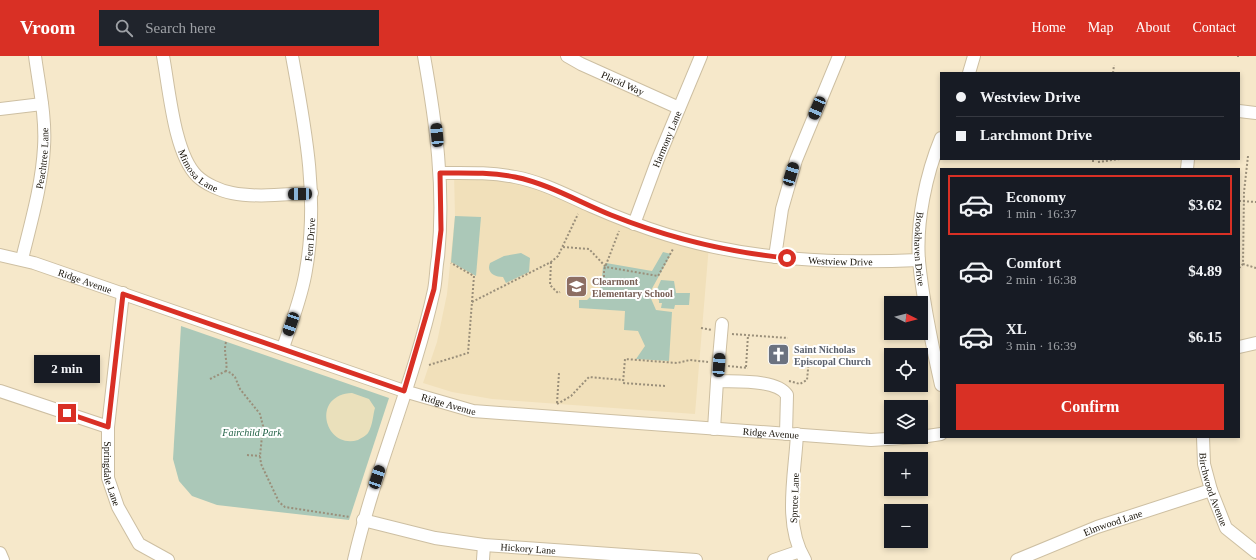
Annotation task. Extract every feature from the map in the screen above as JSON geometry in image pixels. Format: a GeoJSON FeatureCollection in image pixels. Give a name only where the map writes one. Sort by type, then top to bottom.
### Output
{"type":"FeatureCollection","features":[{"type":"Feature","properties":{"kind":"street","name":"Peachtree Lane"},"geometry":{"type":"LineString","coordinates":[[22,259],[42,166],[44,128],[35,56]]}},
{"type":"Feature","properties":{"kind":"street","name":"Mimosa Lane"},"geometry":{"type":"LineString","coordinates":[[163,56],[179,140],[184,158],[197,176],[218,189],[232,193],[312,193]]}},
{"type":"Feature","properties":{"kind":"street","name":"Fern Drive"},"geometry":{"type":"LineString","coordinates":[[283,348],[300,298],[306,271],[310,241],[312,193],[310,158],[292,56]]}},
{"type":"Feature","properties":{"kind":"street"},"geometry":{"type":"LineString","coordinates":[[354,560],[363,520],[404,391],[434,289],[441,230],[440,173],[436,122],[424,56]]}},
{"type":"Feature","properties":{"kind":"street","name":"Placid Way"},"geometry":{"type":"LineString","coordinates":[[567,56],[581,64],[679,108]]}},
{"type":"Feature","properties":{"kind":"street","name":"Harmony Lane"},"geometry":{"type":"LineString","coordinates":[[634,224],[679,108],[702,56]]}},
{"type":"Feature","properties":{"kind":"street"},"geometry":{"type":"LineString","coordinates":[[775,257],[782,209],[796,160],[839,56]]}},
{"type":"Feature","properties":{"kind":"street"},"geometry":{"type":"LineString","coordinates":[[969,72],[974,56]]}},
{"type":"Feature","properties":{"kind":"street"},"geometry":{"type":"LineString","coordinates":[[0,109],[42,104]]}},
{"type":"Feature","properties":{"kind":"street"},"geometry":{"type":"LineString","coordinates":[[1240,111],[1256,112]]}},
{"type":"Feature","properties":{"kind":"street","name":"Brookhaven Drive"},"geometry":{"type":"LineString","coordinates":[[940,141],[928,178],[922,205],[919,260],[933,351],[940,381]]}},
{"type":"Feature","properties":{"kind":"street","name":"Westview Drive"},"geometry":{"type":"LineString","coordinates":[[440,173],[492,173],[533,182],[634,224],[669,235],[709,245],[775,257],[810,261],[864,262],[919,260]]}},
{"type":"Feature","properties":{"kind":"street","name":"Ridge Avenue"},"geometry":{"type":"LineString","coordinates":[[0,255],[22,259],[404,391],[473,411],[871,440],[884,439]]}},
{"type":"Feature","properties":{"kind":"street","name":"Springdale Lane"},"geometry":{"type":"LineString","coordinates":[[123,294],[108,427],[108,478],[118,507],[139,544],[168,560]]}},
{"type":"Feature","properties":{"kind":"street"},"geometry":{"type":"LineString","coordinates":[[714,429],[721,329]]}},
{"type":"Feature","properties":{"kind":"street"},"geometry":{"type":"LineString","coordinates":[[1240,346],[1256,343]]}},
{"type":"Feature","properties":{"kind":"street","name":"Spruce Lane"},"geometry":{"type":"LineString","coordinates":[[717,381],[770,384],[784,390],[789,401],[792,434],[793,529],[802,556]]}},
{"type":"Feature","properties":{"kind":"street"},"geometry":{"type":"LineString","coordinates":[[0,392],[108,427]]}},
{"type":"Feature","properties":{"kind":"street","name":"Ridge Avenue"},"geometry":{"type":"LineString","coordinates":[[928,436],[940,434]]}},
{"type":"Feature","properties":{"kind":"street","name":"Birchwood Avenue"},"geometry":{"type":"LineString","coordinates":[[1203,438],[1204,464],[1210,490],[1226,528],[1256,552]]}},
{"type":"Feature","properties":{"kind":"street","name":"Elmwood Lane"},"geometry":{"type":"LineString","coordinates":[[1017,560],[1097,527],[1210,490]]}},
{"type":"Feature","properties":{"kind":"street","name":"Hickory Lane"},"geometry":{"type":"LineString","coordinates":[[363,520],[435,538],[484,545],[696,560]]}},
{"type":"Feature","properties":{"kind":"street"},"geometry":{"type":"LineString","coordinates":[[483,560],[484,545]]}},
{"type":"Feature","properties":{"kind":"street"},"geometry":{"type":"LineString","coordinates":[[0,553],[3,560]]}},
{"type":"Feature","properties":{"kind":"street"},"geometry":{"type":"LineString","coordinates":[[774,560],[802,556]]}},
{"type":"Feature","properties":{"kind":"path"},"geometry":{"type":"LineString","coordinates":[[1113,72],[1114,65]]}},
{"type":"Feature","properties":{"kind":"path"},"geometry":{"type":"LineString","coordinates":[[1244,264],[1244,192],[1248,156]]}},
{"type":"Feature","properties":{"kind":"path"},"geometry":{"type":"LineString","coordinates":[[1098,162],[1113,160]]}},
{"type":"Feature","properties":{"kind":"path"},"geometry":{"type":"LineString","coordinates":[[1240,201],[1256,202]]}},
{"type":"Feature","properties":{"kind":"path"},"geometry":{"type":"LineString","coordinates":[[472,302],[551,262],[558,256],[578,214]]}},
{"type":"Feature","properties":{"kind":"path"},"geometry":{"type":"LineString","coordinates":[[601,278],[604,278],[606,267],[619,231]]}},
{"type":"Feature","properties":{"kind":"path"},"geometry":{"type":"LineString","coordinates":[[562,247],[589,249],[606,267],[658,276],[673,249]]}},
{"type":"Feature","properties":{"kind":"path"},"geometry":{"type":"LineString","coordinates":[[551,262],[550,285],[558,293],[560,292]]}},
{"type":"Feature","properties":{"kind":"path"},"geometry":{"type":"LineString","coordinates":[[429,365],[468,353],[474,276],[451,263]]}},
{"type":"Feature","properties":{"kind":"path"},"geometry":{"type":"LineString","coordinates":[[1244,264],[1256,268]]}},
{"type":"Feature","properties":{"kind":"path"},"geometry":{"type":"LineString","coordinates":[[1240,267],[1244,264]]}},
{"type":"Feature","properties":{"kind":"path"},"geometry":{"type":"LineString","coordinates":[[701,328],[721,329],[748,335],[788,338]]}},
{"type":"Feature","properties":{"kind":"path"},"geometry":{"type":"LineString","coordinates":[[665,386],[623,383],[625,359],[677,363],[690,360],[719,365],[747,367],[748,335]]}},
{"type":"Feature","properties":{"kind":"path"},"geometry":{"type":"LineString","coordinates":[[226,342],[224,350],[227,361],[226,371]]}},
{"type":"Feature","properties":{"kind":"path"},"geometry":{"type":"LineString","coordinates":[[784,379],[796,384],[804,382],[807,377],[809,359]]}},
{"type":"Feature","properties":{"kind":"path"},"geometry":{"type":"LineString","coordinates":[[210,379],[226,371]]}},
{"type":"Feature","properties":{"kind":"path"},"geometry":{"type":"LineString","coordinates":[[226,371],[231,373],[235,378],[240,389],[260,414],[263,426],[260,456],[266,476],[282,505],[350,517]]}},
{"type":"Feature","properties":{"kind":"path"},"geometry":{"type":"LineString","coordinates":[[559,373],[557,404],[571,396],[588,377],[624,380]]}},
{"type":"Feature","properties":{"kind":"path"},"geometry":{"type":"LineString","coordinates":[[247,455],[260,456]]}},
{"type":"Feature","properties":{"kind":"shaded area","name":"Clearmont Elementary School"},"geometry":{"type":"Polygon","coordinates":[[[454,173],[492,173],[709,245],[695,414],[492,399],[452,392],[423,383],[437,342],[447,294],[455,216],[454,173]]]}},
{"type":"Feature","properties":{"kind":"green space"},"geometry":{"type":"Polygon","coordinates":[[[455,216],[481,217],[476,276],[451,262],[455,216]]]}},
{"type":"Feature","properties":{"kind":"green space"},"geometry":{"type":"Polygon","coordinates":[[[663,252],[671,254],[649,294],[656,310],[672,312],[669,361],[636,359],[645,346],[638,331],[624,330],[625,311],[579,308],[579,300],[587,300],[601,287],[603,267],[606,263],[652,271],[663,252]]]}},
{"type":"Feature","properties":{"kind":"green space"},"geometry":{"type":"Polygon","coordinates":[[[521,253],[530,258],[529,272],[506,283],[503,277],[494,275],[490,272],[490,263],[504,256],[521,253]]]}},
{"type":"Feature","properties":{"kind":"green space"},"geometry":{"type":"Polygon","coordinates":[[[661,280],[674,281],[676,293],[690,293],[689,305],[675,305],[674,309],[661,308],[662,303],[659,303],[659,300],[654,296],[661,280]]]}},
{"type":"Feature","properties":{"kind":"green space","name":"Fairchild Park"},"geometry":{"type":"Polygon","coordinates":[[[181,326],[389,398],[349,520],[217,505],[192,496],[179,481],[173,459],[181,326]]]}},
{"type":"Feature","properties":{"kind":"sand"},"geometry":{"type":"Polygon","coordinates":[[[352,393],[369,399],[375,408],[371,427],[367,434],[358,440],[347,441],[337,437],[331,430],[327,421],[327,411],[331,403],[339,396],[352,393]]]}},
{"type":"Feature","properties":{"kind":"place","name":"Clearmont Elementary School"},"geometry":{"type":"Point","coordinates":[577,287]}},
{"type":"Feature","properties":{"kind":"place","name":"Saint Nicholas Episcopal Church"},"geometry":{"type":"Point","coordinates":[779,355]}},
{"type":"Feature","properties":{"kind":"route"},"geometry":{"type":"LineString","coordinates":[[67,413],[108,427],[123,294],[404,391],[420,343],[434,289],[441,230],[440,173],[492,173],[515,177],[539,183],[611,215],[669,235],[742,252],[787,258]]}}]}
